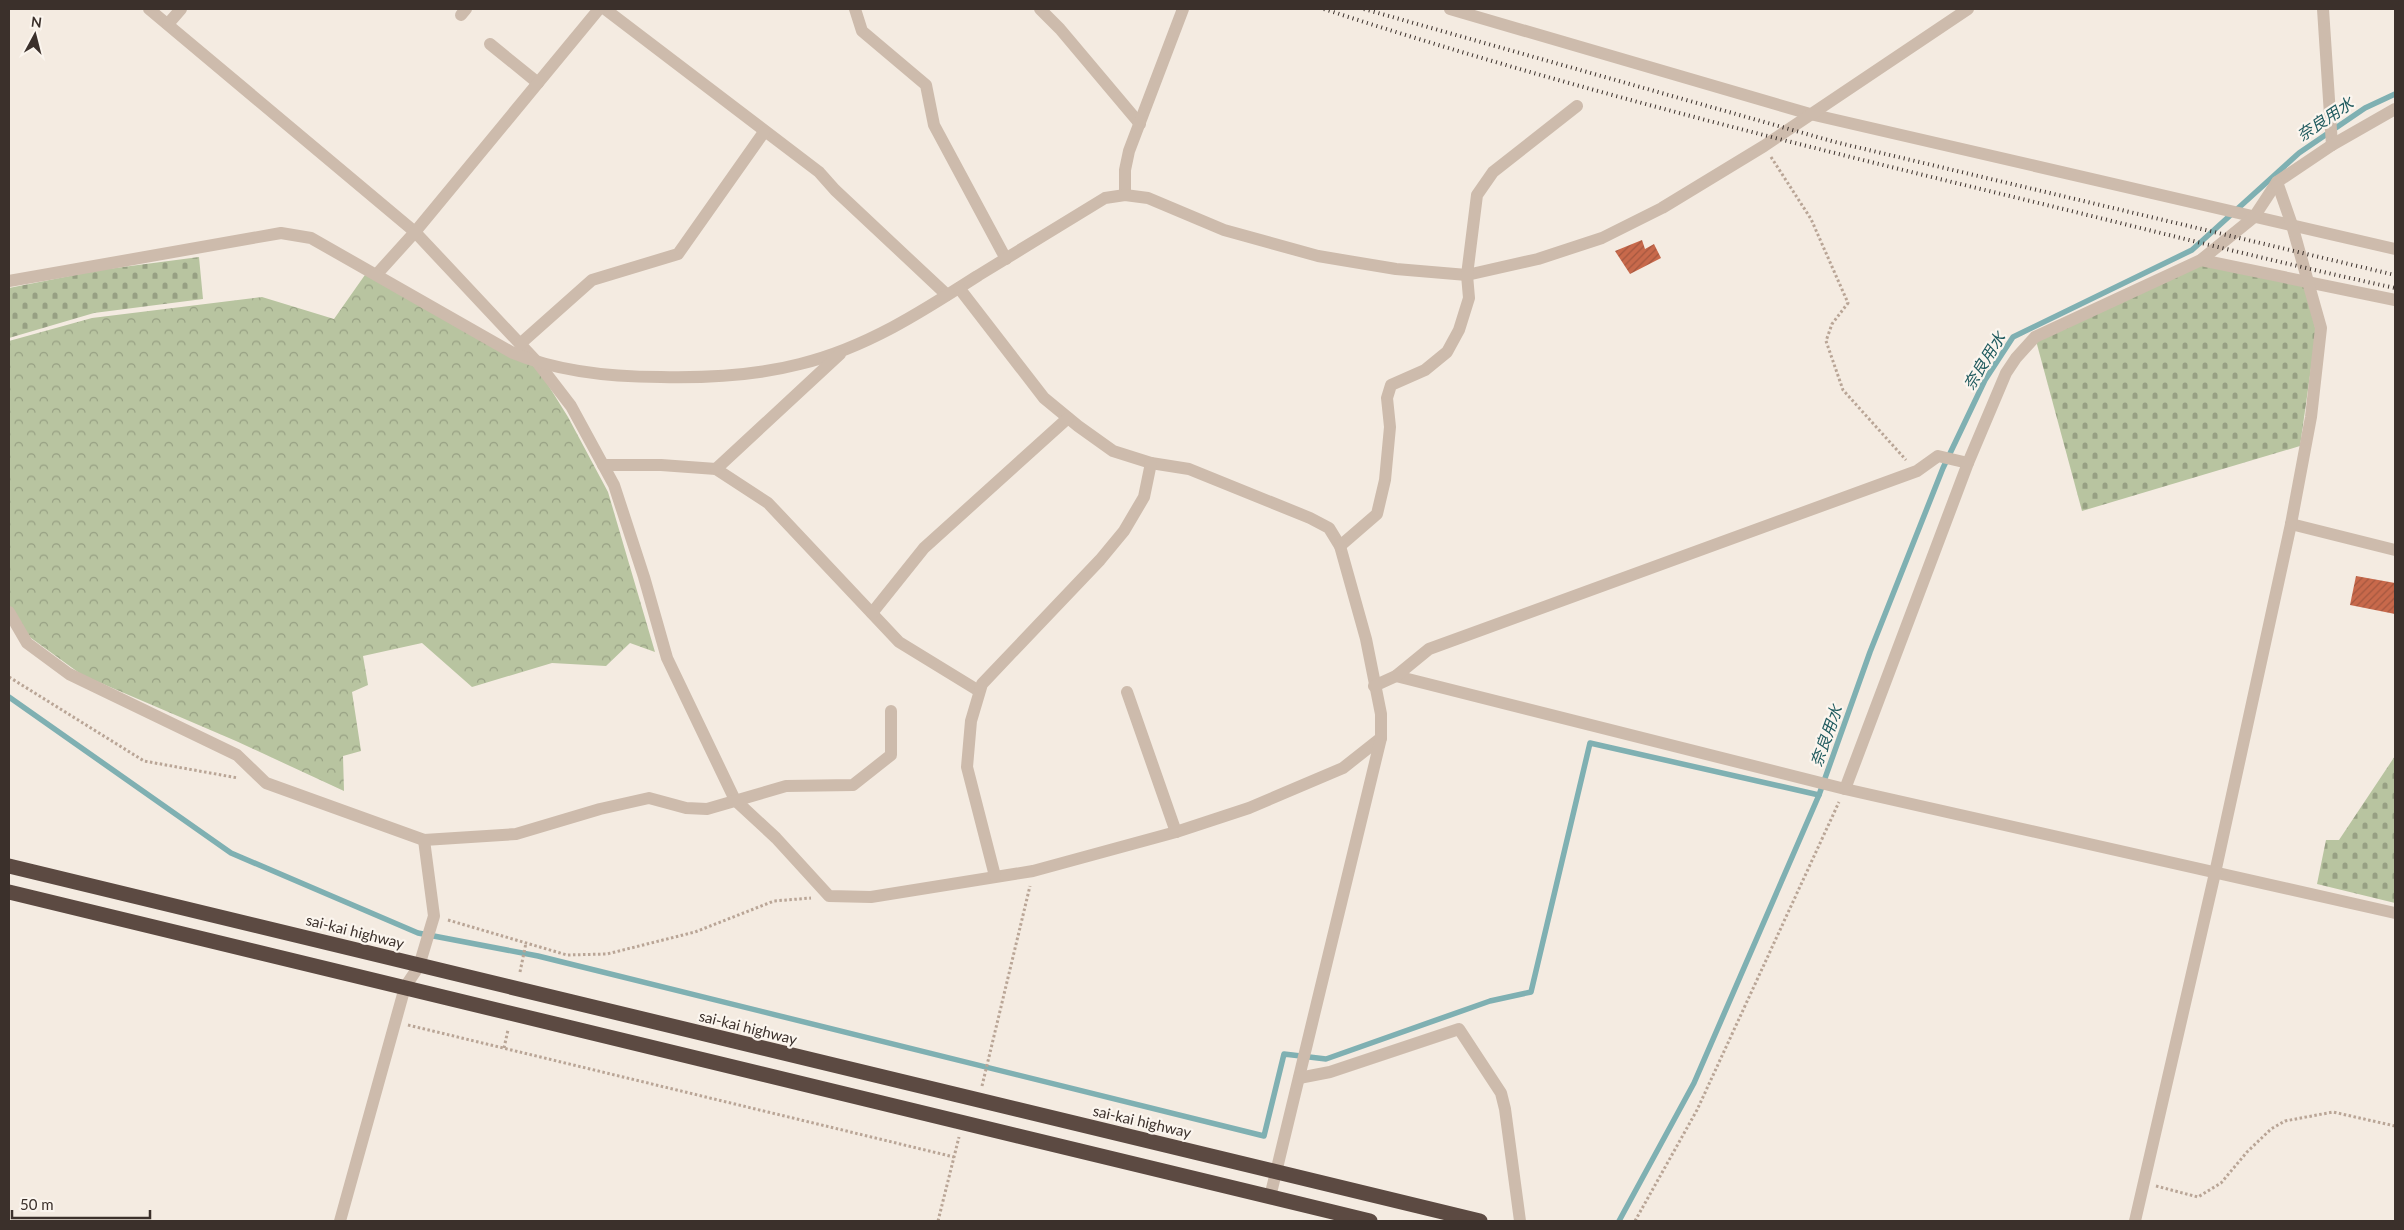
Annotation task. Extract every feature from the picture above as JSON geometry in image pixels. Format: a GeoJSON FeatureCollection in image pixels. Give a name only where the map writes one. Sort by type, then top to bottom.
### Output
{"type":"FeatureCollection","features":[{"type":"Feature","properties":{"kind":"highway","name":"sai-kai highway"},"geometry":{"type":"LineString","coordinates":[[9,866],[1480,1221]]}},
{"type":"Feature","properties":{"kind":"highway"},"geometry":{"type":"LineString","coordinates":[[9,892],[1370,1221]]}},
{"type":"Feature","properties":{"kind":"street"},"geometry":{"type":"LineString","coordinates":[[149,9],[415,232],[538,364],[571,406],[617,494],[644,577],[667,658],[735,800],[776,838],[829,896],[871,897],[1033,871],[1176,832],[1249,808],[1343,768],[1381,738]]}},
{"type":"Feature","properties":{"kind":"street"},"geometry":{"type":"LineString","coordinates":[[168,24],[181,9]]}},
{"type":"Feature","properties":{"kind":"street"},"geometry":{"type":"LineString","coordinates":[[377,274],[415,232],[599,9]]}},
{"type":"Feature","properties":{"kind":"street"},"geometry":{"type":"LineString","coordinates":[[605,9],[764,132],[819,172],[835,190],[948,295]]}},
{"type":"Feature","properties":{"kind":"street"},"geometry":{"type":"LineString","coordinates":[[855,9],[862,31],[926,85],[934,125],[1006,259]]}},
{"type":"Feature","properties":{"kind":"street"},"geometry":{"type":"LineString","coordinates":[[1040,9],[1060,29],[1140,124]]}},
{"type":"Feature","properties":{"kind":"street"},"geometry":{"type":"LineString","coordinates":[[1125,195],[1125,170],[1183,9]]}},
{"type":"Feature","properties":{"kind":"street"},"geometry":{"type":"LineString","coordinates":[[1450,9],[1810,114],[2395,249]]}},
{"type":"Feature","properties":{"kind":"street"},"geometry":{"type":"LineString","coordinates":[[11,277],[280,233],[311,238],[513,353],[538,364],[641,377],[710,378],[801,364],[876,337],[1105,198],[1125,195],[1148,198],[1224,230],[1318,256],[1396,269],[1467,275],[1538,259],[1602,238],[1662,208],[1764,146],[1968,9]]}},
{"type":"Feature","properties":{"kind":"street"},"geometry":{"type":"LineString","coordinates":[[2323,9],[2332,145]]}},
{"type":"Feature","properties":{"kind":"street"},"geometry":{"type":"LineString","coordinates":[[490,44],[538,83]]}},
{"type":"Feature","properties":{"kind":"street"},"geometry":{"type":"LineString","coordinates":[[1340,546],[1377,514],[1385,480],[1390,427],[1388,398],[1391,385],[1425,370],[1447,352],[1459,330],[1469,298],[1467,275],[1477,195],[1494,172],[1577,106]]}},
{"type":"Feature","properties":{"kind":"street"},"geometry":{"type":"LineString","coordinates":[[1845,789],[1962,462],[2006,373],[2016,358],[2035,337],[2201,260],[2254,217],[2277,182],[2332,145],[2395,109]]}},
{"type":"Feature","properties":{"kind":"street"},"geometry":{"type":"LineString","coordinates":[[520,344],[592,280],[678,254],[764,132]]}},
{"type":"Feature","properties":{"kind":"street"},"geometry":{"type":"LineString","coordinates":[[2135,1221],[2215,873],[2291,524],[2311,417],[2321,328],[2292,225],[2277,182]]}},
{"type":"Feature","properties":{"kind":"street"},"geometry":{"type":"LineString","coordinates":[[2201,260],[2395,300]]}},
{"type":"Feature","properties":{"kind":"street"},"geometry":{"type":"LineString","coordinates":[[959,288],[1044,398],[1113,451],[1151,463],[1189,469],[1310,518],[1329,528],[1340,546],[1366,639],[1381,714],[1381,738],[1270,1197]]}},
{"type":"Feature","properties":{"kind":"street"},"geometry":{"type":"LineString","coordinates":[[716,469],[844,350]]}},
{"type":"Feature","properties":{"kind":"street"},"geometry":{"type":"LineString","coordinates":[[872,613],[924,548],[1068,418]]}},
{"type":"Feature","properties":{"kind":"street"},"geometry":{"type":"LineString","coordinates":[[1374,686],[1396,676],[1429,649],[1917,471],[1938,456],[1962,462]]}},
{"type":"Feature","properties":{"kind":"street"},"geometry":{"type":"LineString","coordinates":[[995,876],[967,767],[971,721],[979,691],[982,684],[1100,560],[1124,531],[1144,497],[1151,463]]}},
{"type":"Feature","properties":{"kind":"street"},"geometry":{"type":"LineString","coordinates":[[603,466],[661,465],[716,469],[768,503],[899,642],[979,691]]}},
{"type":"Feature","properties":{"kind":"street"},"geometry":{"type":"LineString","coordinates":[[2291,524],[2395,550]]}},
{"type":"Feature","properties":{"kind":"street"},"geometry":{"type":"LineString","coordinates":[[9,612],[27,643],[61,669],[237,755],[266,783],[424,840],[516,834],[600,809],[649,798],[686,808],[708,809],[786,786],[853,785],[891,755],[891,711]]}},
{"type":"Feature","properties":{"kind":"street"},"geometry":{"type":"LineString","coordinates":[[1396,676],[1845,789],[2395,913]]}},
{"type":"Feature","properties":{"kind":"street"},"geometry":{"type":"LineString","coordinates":[[1127,692],[1176,832]]}},
{"type":"Feature","properties":{"kind":"street"},"geometry":{"type":"LineString","coordinates":[[340,1221],[405,987],[419,966],[434,916],[424,840]]}},
{"type":"Feature","properties":{"kind":"street"},"geometry":{"type":"LineString","coordinates":[[1300,1073],[1330,1072],[1459,1029],[1500,1094],[1505,1109],[1520,1221]]}},
{"type":"Feature","properties":{"kind":"path"},"geometry":{"type":"LineString","coordinates":[[1764,146],[1812,219],[1848,303],[1832,324],[1826,341],[1844,390],[1880,434],[1917,471]]}},
{"type":"Feature","properties":{"kind":"path"},"geometry":{"type":"LineString","coordinates":[[9,677],[144,761],[266,783]]}},
{"type":"Feature","properties":{"kind":"path"},"geometry":{"type":"LineString","coordinates":[[1635,1221],[1697,1110],[1845,789]]}},
{"type":"Feature","properties":{"kind":"path"},"geometry":{"type":"LineString","coordinates":[[984,1079],[1033,871]]}},
{"type":"Feature","properties":{"kind":"path"},"geometry":{"type":"LineString","coordinates":[[434,916],[567,955],[606,954],[695,932],[774,901],[829,896]]}},
{"type":"Feature","properties":{"kind":"path"},"geometry":{"type":"LineString","coordinates":[[520,972],[526,943]]}},
{"type":"Feature","properties":{"kind":"path"},"geometry":{"type":"LineString","coordinates":[[396,1022],[954,1157]]}},
{"type":"Feature","properties":{"kind":"path"},"geometry":{"type":"LineString","coordinates":[[504,1048],[508,1030]]}},
{"type":"Feature","properties":{"kind":"path"},"geometry":{"type":"LineString","coordinates":[[2144,1183],[2198,1197],[2221,1183],[2247,1152],[2271,1129],[2285,1121],[2333,1112],[2395,1126]]}},
{"type":"Feature","properties":{"kind":"path"},"geometry":{"type":"LineString","coordinates":[[938,1221],[963,1124]]}},
{"type":"Feature","properties":{"kind":"green space"},"geometry":{"type":"Polygon","coordinates":[[[199,257],[203,299],[94,313],[9,338],[9,288],[100,270],[199,257]]]}},
{"type":"Feature","properties":{"kind":"green space"},"geometry":{"type":"Polygon","coordinates":[[[2201,260],[2307,282],[2316,333],[2300,446],[2082,511],[2035,337],[2201,260]]]}},
{"type":"Feature","properties":{"kind":"green space"},"geometry":{"type":"Polygon","coordinates":[[[367,272],[535,364],[568,417],[608,492],[655,652],[630,643],[606,666],[552,663],[472,687],[422,643],[363,656],[368,685],[352,692],[361,751],[343,756],[344,791],[236,741],[82,675],[31,638],[9,610],[9,341],[92,318],[262,297],[334,319],[367,272]]]}},
{"type":"Feature","properties":{"kind":"green space"},"geometry":{"type":"Polygon","coordinates":[[[2395,756],[2395,903],[2317,884],[2326,840],[2339,840],[2395,756]]]}},
{"type":"Feature","properties":{"kind":"building"},"geometry":{"type":"Polygon","coordinates":[[[1642,240],[1645,249],[1654,244],[1661,258],[1630,274],[1615,251],[1642,240]]]}},
{"type":"Feature","properties":{"kind":"building"},"geometry":{"type":"Polygon","coordinates":[[[2356,576],[2395,583],[2395,614],[2350,605],[2356,576]]]}},
{"type":"Feature","properties":{"kind":"waterway","name":"奈良用水"},"geometry":{"type":"LineString","coordinates":[[1619,1221],[1694,1083],[1819,795],[1870,652],[1943,468],[1985,380],[2013,337],[2192,250],[2299,153],[2365,108],[2395,94]]}},
{"type":"Feature","properties":{"kind":"waterway"},"geometry":{"type":"LineString","coordinates":[[9,697],[231,853],[418,933],[538,956],[1264,1136],[1284,1054],[1326,1059],[1490,1001],[1531,992],[1590,743],[1819,795]]}},
{"type":"Feature","properties":{"kind":"railway"},"geometry":{"type":"LineString","coordinates":[[1324,9],[1497,62],[1758,134],[2208,245],[2395,288]]}},
{"type":"Feature","properties":{"kind":"railway"},"geometry":{"type":"LineString","coordinates":[[1364,9],[1835,142],[2395,275]]}}]}
